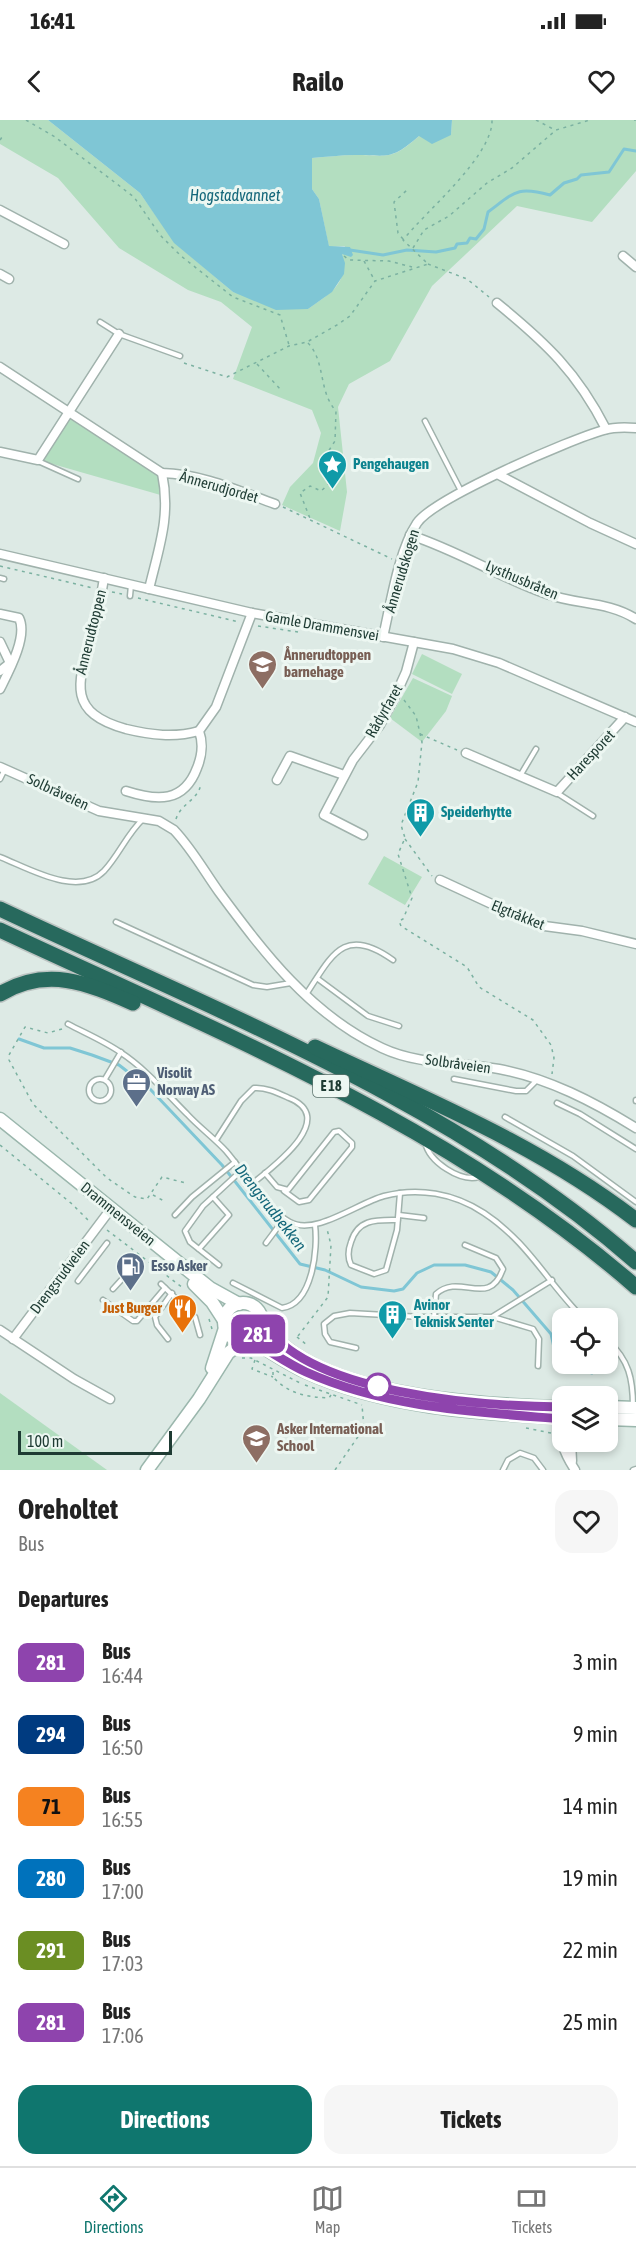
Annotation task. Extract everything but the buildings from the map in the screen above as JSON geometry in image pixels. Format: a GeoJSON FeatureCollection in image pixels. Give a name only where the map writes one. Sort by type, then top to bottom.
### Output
{"type":"FeatureCollection","features":[{"type":"Feature","properties":{"kind":"highway","name":"E 18"},"geometry":{"type":"LineString","coordinates":[[0,909],[365,1083],[456,1133],[564,1204],[636,1262]]}},
{"type":"Feature","properties":{"kind":"highway","name":"E 18"},"geometry":{"type":"LineString","coordinates":[[0,930],[287,1064],[424,1136],[488,1174],[551,1218],[636,1287]]}},
{"type":"Feature","properties":{"kind":"highway","name":"E 18"},"geometry":{"type":"LineString","coordinates":[[0,994],[20,984],[48,977],[82,984],[153,1011],[187,1017]]}},
{"type":"Feature","properties":{"kind":"highway","name":"E 18"},"geometry":{"type":"LineString","coordinates":[[157,982],[194,990],[507,1137],[558,1166],[636,1220]]}},
{"type":"Feature","properties":{"kind":"main road","name":"Drammensveien"},"geometry":{"type":"LineString","coordinates":[[0,1119],[210,1288],[239,1304]]}},
{"type":"Feature","properties":{"kind":"main road","name":"Drammensveien"},"geometry":{"type":"LineString","coordinates":[[0,1126],[201,1290],[225,1325]]}},
{"type":"Feature","properties":{"kind":"main road"},"geometry":{"type":"LineString","coordinates":[[147,1470],[199,1400],[228,1353],[259,1333],[261,1314],[252,1305],[239,1304],[229,1310],[220,1347],[199,1400]]}},
{"type":"Feature","properties":{"kind":"main road"},"geometry":{"type":"LineString","coordinates":[[262,1321],[277,1341],[294,1354],[323,1368],[370,1384],[436,1397],[552,1406]]}},
{"type":"Feature","properties":{"kind":"main road"},"geometry":{"type":"LineString","coordinates":[[225,1325],[232,1338],[247,1340],[306,1372],[379,1397],[430,1407],[552,1418]]}},
{"type":"Feature","properties":{"kind":"main road"},"geometry":{"type":"LineString","coordinates":[[618,1410],[634,1414]]}},
{"type":"Feature","properties":{"kind":"main road"},"geometry":{"type":"LineString","coordinates":[[618,1417],[634,1414]]}},
{"type":"Feature","properties":{"kind":"street"},"geometry":{"type":"LineString","coordinates":[[0,210],[64,244]]}},
{"type":"Feature","properties":{"kind":"street"},"geometry":{"type":"LineString","coordinates":[[623,256],[636,267]]}},
{"type":"Feature","properties":{"kind":"street"},"geometry":{"type":"LineString","coordinates":[[0,274],[9,279]]}},
{"type":"Feature","properties":{"kind":"street"},"geometry":{"type":"LineString","coordinates":[[497,303],[554,352],[584,390],[606,429]]}},
{"type":"Feature","properties":{"kind":"street"},"geometry":{"type":"LineString","coordinates":[[0,452],[38,460],[68,410],[119,334]]}},
{"type":"Feature","properties":{"kind":"street","name":"Ånnerudjordet"},"geometry":{"type":"LineString","coordinates":[[0,367],[162,473],[208,480],[275,504]]}},
{"type":"Feature","properties":{"kind":"street","name":"Ånnerudskogen"},"geometry":{"type":"LineString","coordinates":[[383,637],[410,535],[428,512],[461,492],[554,449],[606,429],[636,428]]}},
{"type":"Feature","properties":{"kind":"street","name":"Ånnerudjordet"},"geometry":{"type":"LineString","coordinates":[[149,589],[167,516],[167,499],[162,473]]}},
{"type":"Feature","properties":{"kind":"street"},"geometry":{"type":"LineString","coordinates":[[499,475],[590,524],[636,544]]}},
{"type":"Feature","properties":{"kind":"street","name":"Lysthusbråten"},"geometry":{"type":"LineString","coordinates":[[410,535],[445,546],[547,594],[608,606],[636,619]]}},
{"type":"Feature","properties":{"kind":"street","name":"Gamle Drammensvei"},"geometry":{"type":"LineString","coordinates":[[0,554],[252,613],[414,642],[499,663],[636,722]]}},
{"type":"Feature","properties":{"kind":"street","name":"Ånnerudtoppen"},"geometry":{"type":"LineString","coordinates":[[104,578],[96,621],[79,678],[79,692],[84,704],[97,718],[138,732],[163,736],[199,730]]}},
{"type":"Feature","properties":{"kind":"street"},"geometry":{"type":"LineString","coordinates":[[126,791],[145,797],[159,798],[183,791],[193,780],[199,763],[202,740],[199,730],[216,706],[252,613]]}},
{"type":"Feature","properties":{"kind":"street"},"geometry":{"type":"LineString","coordinates":[[0,614],[19,618],[23,625],[17,650],[0,689]]}},
{"type":"Feature","properties":{"kind":"street"},"geometry":{"type":"LineString","coordinates":[[0,642],[10,663]]}},
{"type":"Feature","properties":{"kind":"street","name":"Rådyrfaret"},"geometry":{"type":"LineString","coordinates":[[363,835],[324,815],[345,775],[380,725],[406,672],[414,642]]}},
{"type":"Feature","properties":{"kind":"street"},"geometry":{"type":"LineString","coordinates":[[0,671],[10,663]]}},
{"type":"Feature","properties":{"kind":"street","name":"Haresporet"},"geometry":{"type":"LineString","coordinates":[[466,753],[557,792],[626,717]]}},
{"type":"Feature","properties":{"kind":"street"},"geometry":{"type":"LineString","coordinates":[[277,780],[290,756],[345,775]]}},
{"type":"Feature","properties":{"kind":"street","name":"Solbråveien"},"geometry":{"type":"LineString","coordinates":[[3,768],[99,811],[116,816],[159,821],[174,830],[291,983],[344,1027],[394,1052],[424,1060],[498,1069],[538,1079],[590,1101],[636,1128]]}},
{"type":"Feature","properties":{"kind":"street","name":"Elgtråkket"},"geometry":{"type":"LineString","coordinates":[[440,880],[537,925],[582,930],[636,944]]}},
{"type":"Feature","properties":{"kind":"street","name":"Drengsrudveien"},"geometry":{"type":"LineString","coordinates":[[13,1340],[107,1214]]}},
{"type":"Feature","properties":{"kind":"street"},"geometry":{"type":"LineString","coordinates":[[0,1330],[110,1399]]}},
{"type":"Feature","properties":{"kind":"street"},"geometry":{"type":"LineString","coordinates":[[565,1452],[574,1468]]}},
{"type":"Feature","properties":{"kind":"street"},"geometry":{"type":"LineString","coordinates":[[572,1452],[574,1468]]}},
{"type":"Feature","properties":{"kind":"lane"},"geometry":{"type":"LineString","coordinates":[[100,322],[119,334],[180,356]]}},
{"type":"Feature","properties":{"kind":"lane"},"geometry":{"type":"LineString","coordinates":[[425,421],[461,492]]}},
{"type":"Feature","properties":{"kind":"lane"},"geometry":{"type":"LineString","coordinates":[[38,460],[78,479]]}},
{"type":"Feature","properties":{"kind":"lane"},"geometry":{"type":"LineString","coordinates":[[130,596],[132,584]]}},
{"type":"Feature","properties":{"kind":"lane"},"geometry":{"type":"LineString","coordinates":[[520,776],[536,750]]}},
{"type":"Feature","properties":{"kind":"lane"},"geometry":{"type":"LineString","coordinates":[[0,779],[3,768]]}},
{"type":"Feature","properties":{"kind":"lane","name":"Haresporet"},"geometry":{"type":"LineString","coordinates":[[557,792],[593,816]]}},
{"type":"Feature","properties":{"kind":"lane"},"geometry":{"type":"LineString","coordinates":[[0,857],[51,877],[73,882],[93,879],[103,872],[144,818]]}},
{"type":"Feature","properties":{"kind":"lane"},"geometry":{"type":"LineString","coordinates":[[116,922],[253,985],[267,987],[291,983]]}},
{"type":"Feature","properties":{"kind":"lane"},"geometry":{"type":"LineString","coordinates":[[305,996],[318,979],[323,965],[344,947],[363,944],[379,949],[393,960]]}},
{"type":"Feature","properties":{"kind":"lane"},"geometry":{"type":"LineString","coordinates":[[318,979],[368,1016],[399,1026]]}},
{"type":"Feature","properties":{"kind":"lane"},"geometry":{"type":"LineString","coordinates":[[68,1024],[121,1052],[164,1088],[187,1115],[216,1140],[284,1219],[300,1226],[315,1225],[364,1203],[400,1193],[442,1194],[476,1208],[513,1235],[575,1308]]}},
{"type":"Feature","properties":{"kind":"lane"},"geometry":{"type":"LineString","coordinates":[[105,1079],[121,1052]]}},
{"type":"Feature","properties":{"kind":"lane"},"geometry":{"type":"LineString","coordinates":[[99,1078],[105,1079],[111,1085],[111,1093],[108,1098],[101,1101],[90,1093],[89,1086],[99,1078]]}},
{"type":"Feature","properties":{"kind":"lane"},"geometry":{"type":"LineString","coordinates":[[454,1079],[526,1091],[538,1079]]}},
{"type":"Feature","properties":{"kind":"lane"},"geometry":{"type":"LineString","coordinates":[[216,1140],[241,1101],[254,1089],[272,1091],[294,1100],[304,1109],[308,1119],[306,1128],[298,1141],[253,1183]]}},
{"type":"Feature","properties":{"kind":"lane"},"geometry":{"type":"LineString","coordinates":[[557,1103],[580,1114],[636,1149]]}},
{"type":"Feature","properties":{"kind":"lane"},"geometry":{"type":"LineString","coordinates":[[505,1117],[573,1156],[636,1202]]}},
{"type":"Feature","properties":{"kind":"lane"},"geometry":{"type":"LineString","coordinates":[[265,1173],[284,1191],[299,1202],[309,1200],[352,1147],[352,1143],[339,1131],[334,1132],[291,1188],[284,1191]]}},
{"type":"Feature","properties":{"kind":"lane"},"geometry":{"type":"LineString","coordinates":[[175,1215],[192,1197],[235,1162]]}},
{"type":"Feature","properties":{"kind":"lane"},"geometry":{"type":"LineString","coordinates":[[219,1265],[190,1242],[185,1231],[213,1197],[242,1170]]}},
{"type":"Feature","properties":{"kind":"lane"},"geometry":{"type":"LineString","coordinates":[[400,1193],[398,1218],[386,1270],[374,1274],[351,1265],[348,1250],[352,1236],[361,1225],[374,1220],[398,1218],[424,1218]]}},
{"type":"Feature","properties":{"kind":"lane"},"geometry":{"type":"LineString","coordinates":[[199,1249],[229,1215],[213,1197]]}},
{"type":"Feature","properties":{"kind":"lane"},"geometry":{"type":"LineString","coordinates":[[266,1243],[284,1219]]}},
{"type":"Feature","properties":{"kind":"lane"},"geometry":{"type":"LineString","coordinates":[[233,1283],[276,1305],[286,1307],[297,1299],[312,1273],[318,1246],[315,1225]]}},
{"type":"Feature","properties":{"kind":"lane"},"geometry":{"type":"LineString","coordinates":[[78,1281],[107,1243]]}},
{"type":"Feature","properties":{"kind":"lane"},"geometry":{"type":"LineString","coordinates":[[434,1317],[436,1294],[442,1288],[455,1286],[483,1290],[493,1287],[500,1279],[503,1269],[496,1258],[465,1245]]}},
{"type":"Feature","properties":{"kind":"lane"},"geometry":{"type":"LineString","coordinates":[[113,1289],[135,1264]]}},
{"type":"Feature","properties":{"kind":"lane"},"geometry":{"type":"LineString","coordinates":[[356,1348],[330,1342],[325,1334],[324,1324],[334,1316],[350,1313],[492,1317],[552,1280]]}},
{"type":"Feature","properties":{"kind":"lane"},"geometry":{"type":"LineString","coordinates":[[161,1284],[195,1317],[200,1335]]}},
{"type":"Feature","properties":{"kind":"lane"},"geometry":{"type":"LineString","coordinates":[[103,1300],[132,1321],[137,1321],[165,1288]]}},
{"type":"Feature","properties":{"kind":"lane"},"geometry":{"type":"LineString","coordinates":[[168,1339],[155,1317],[172,1293]]}},
{"type":"Feature","properties":{"kind":"lane"},"geometry":{"type":"LineString","coordinates":[[492,1317],[500,1322],[523,1324],[533,1329],[539,1339],[538,1366]]}},
{"type":"Feature","properties":{"kind":"lane"},"geometry":{"type":"LineString","coordinates":[[618,1354],[627,1365],[632,1378],[634,1414]]}},
{"type":"Feature","properties":{"kind":"lane"},"geometry":{"type":"LineString","coordinates":[[503,1470],[508,1460],[520,1453],[534,1458],[543,1470]]}},
{"type":"Feature","properties":{"kind":"path"},"geometry":{"type":"LineString","coordinates":[[26,120],[55,137],[127,192],[180,256],[233,297],[280,315],[289,346]]}},
{"type":"Feature","properties":{"kind":"path"},"geometry":{"type":"LineString","coordinates":[[403,240],[437,205],[484,145],[492,120]]}},
{"type":"Feature","properties":{"kind":"path"},"geometry":{"type":"LineString","coordinates":[[536,120],[556,130]]}},
{"type":"Feature","properties":{"kind":"path"},"geometry":{"type":"LineString","coordinates":[[413,250],[424,230],[449,216],[487,183],[512,168],[556,130],[590,120]]}},
{"type":"Feature","properties":{"kind":"path"},"geometry":{"type":"LineString","coordinates":[[407,190],[394,202],[398,233],[403,240],[428,264],[467,279],[497,303]]}},
{"type":"Feature","properties":{"kind":"path"},"geometry":{"type":"LineString","coordinates":[[344,256],[364,261],[389,261],[413,267]]}},
{"type":"Feature","properties":{"kind":"path"},"geometry":{"type":"LineString","coordinates":[[364,261],[375,281]]}},
{"type":"Feature","properties":{"kind":"path"},"geometry":{"type":"LineString","coordinates":[[181,362],[227,377],[289,346],[308,342],[350,316],[375,281],[428,264]]}},
{"type":"Feature","properties":{"kind":"path"},"geometry":{"type":"LineString","coordinates":[[308,342],[316,352],[327,401],[336,411],[335,441],[328,452],[332,464],[332,482],[321,491],[310,486],[300,493],[311,521]]}},
{"type":"Feature","properties":{"kind":"path"},"geometry":{"type":"LineString","coordinates":[[256,363],[281,390]]}},
{"type":"Feature","properties":{"kind":"path"},"geometry":{"type":"LineString","coordinates":[[275,504],[401,563]]}},
{"type":"Feature","properties":{"kind":"path"},"geometry":{"type":"LineString","coordinates":[[0,566],[249,624],[300,632]]}},
{"type":"Feature","properties":{"kind":"path"},"geometry":{"type":"LineString","coordinates":[[396,694],[416,716],[422,742],[418,782],[401,825],[405,838],[431,876],[440,880]]}},
{"type":"Feature","properties":{"kind":"path"},"geometry":{"type":"LineString","coordinates":[[420,734],[466,753]]}},
{"type":"Feature","properties":{"kind":"path"},"geometry":{"type":"LineString","coordinates":[[174,830],[178,814],[199,794],[199,763]]}},
{"type":"Feature","properties":{"kind":"path"},"geometry":{"type":"LineString","coordinates":[[405,838],[398,854],[412,898],[399,921],[401,926],[467,967],[479,987],[533,1020],[550,1045],[554,1058],[551,1085]]}},
{"type":"Feature","properties":{"kind":"path"},"geometry":{"type":"LineString","coordinates":[[68,1024],[48,1033],[25,1027],[9,1055],[11,1065],[33,1104],[107,1179],[141,1200],[152,1194],[162,1177],[186,1183]]}},
{"type":"Feature","properties":{"kind":"path"},"geometry":{"type":"LineString","coordinates":[[0,1145],[97,1227]]}},
{"type":"Feature","properties":{"kind":"path"},"geometry":{"type":"LineString","coordinates":[[152,1194],[164,1201]]}},
{"type":"Feature","properties":{"kind":"path"},"geometry":{"type":"LineString","coordinates":[[294,1341],[325,1304],[330,1279],[330,1236],[325,1221]]}},
{"type":"Feature","properties":{"kind":"path"},"geometry":{"type":"LineString","coordinates":[[255,1360],[252,1369],[273,1377],[289,1391],[300,1395],[329,1398],[332,1395]]}},
{"type":"Feature","properties":{"kind":"path"},"geometry":{"type":"LineString","coordinates":[[273,1372],[273,1377]]}},
{"type":"Feature","properties":{"kind":"path"},"geometry":{"type":"LineString","coordinates":[[335,1470],[364,1428],[362,1405]]}},
{"type":"Feature","properties":{"kind":"green space"},"geometry":{"type":"Polygon","coordinates":[[[0,120],[48,120],[140,193],[175,243],[233,292],[308,309],[336,287],[343,273],[342,254],[345,246],[329,247],[319,199],[312,189],[312,158],[389,155],[402,150],[419,136],[451,135],[452,120],[636,120],[636,171],[592,222],[517,206],[432,286],[390,361],[349,384],[338,407],[347,492],[340,531],[282,505],[290,487],[313,463],[321,433],[312,410],[233,379],[252,327],[221,302],[188,290],[119,248],[58,178],[0,144],[0,120]]]}},
{"type":"Feature","properties":{"kind":"green space"},"geometry":{"type":"Polygon","coordinates":[[[72,411],[164,469],[164,496],[42,461],[72,411]]]}},
{"type":"Feature","properties":{"kind":"green space"},"geometry":{"type":"Polygon","coordinates":[[[422,654],[462,674],[452,694],[412,674],[422,654]]]}},
{"type":"Feature","properties":{"kind":"green space"},"geometry":{"type":"Polygon","coordinates":[[[413,678],[452,696],[446,711],[422,742],[390,718],[413,678]]]}},
{"type":"Feature","properties":{"kind":"green space"},"geometry":{"type":"Polygon","coordinates":[[[384,856],[422,877],[405,905],[368,884],[384,856]]]}},
{"type":"Feature","properties":{"kind":"green space"},"geometry":{"type":"Polygon","coordinates":[[[0,1393],[107,1470],[0,1470],[0,1393]]]}},
{"type":"Feature","properties":{"kind":"water","name":"Hogstadvannet"},"geometry":{"type":"Polygon","coordinates":[[[48,120],[452,120],[451,135],[432,144],[419,136],[402,150],[389,155],[312,158],[312,189],[319,199],[329,246],[350,247],[353,255],[351,257],[342,254],[345,263],[344,274],[332,292],[308,309],[276,310],[233,292],[174,243],[140,193],[48,120]]]}},
{"type":"Feature","properties":{"kind":"waterway"},"geometry":{"type":"LineString","coordinates":[[350,250],[383,255],[407,250],[436,252],[455,248],[457,244],[467,243],[470,238],[476,239],[484,229],[488,212],[511,195],[523,191],[550,195],[564,183],[577,179],[581,175],[609,172],[624,149],[636,151]]}},
{"type":"Feature","properties":{"kind":"waterway","name":"Drengsrudbekken"},"geometry":{"type":"LineString","coordinates":[[19,1039],[44,1048],[70,1048],[119,1065],[150,1089],[222,1165],[300,1264],[325,1270],[361,1287],[394,1291],[403,1289],[417,1273],[434,1265],[465,1265],[491,1272],[513,1290],[551,1334],[552,1338]]}},
{"type":"Feature","properties":{"kind":"bus line","name":"281"},"geometry":{"type":"LineString","coordinates":[[552,1407],[436,1397],[370,1384],[338,1374],[294,1354],[277,1341],[262,1321],[259,1333],[250,1340],[306,1372],[379,1397],[430,1407],[552,1418]]}},
{"type":"Feature","properties":{"kind":"place","name":"Pengehaugen"},"geometry":{"type":"Point","coordinates":[332,490]}},
{"type":"Feature","properties":{"kind":"place","name":"Ånnerudtoppen barnehage"},"geometry":{"type":"Point","coordinates":[263,690]}},
{"type":"Feature","properties":{"kind":"place","name":"Speiderhytte"},"geometry":{"type":"Point","coordinates":[420,838]}},
{"type":"Feature","properties":{"kind":"place","name":"Visolit Norway AS"},"geometry":{"type":"Point","coordinates":[136,1108]}},
{"type":"Feature","properties":{"kind":"place","name":"Esso Asker"},"geometry":{"type":"Point","coordinates":[130,1292]}},
{"type":"Feature","properties":{"kind":"place","name":"Just Burger"},"geometry":{"type":"Point","coordinates":[183,1334]}},
{"type":"Feature","properties":{"kind":"place","name":"Avinor Teknisk Senter"},"geometry":{"type":"Point","coordinates":[393,1340]}},
{"type":"Feature","properties":{"kind":"place","name":"Asker International School"},"geometry":{"type":"Point","coordinates":[256,1464]}}]}
